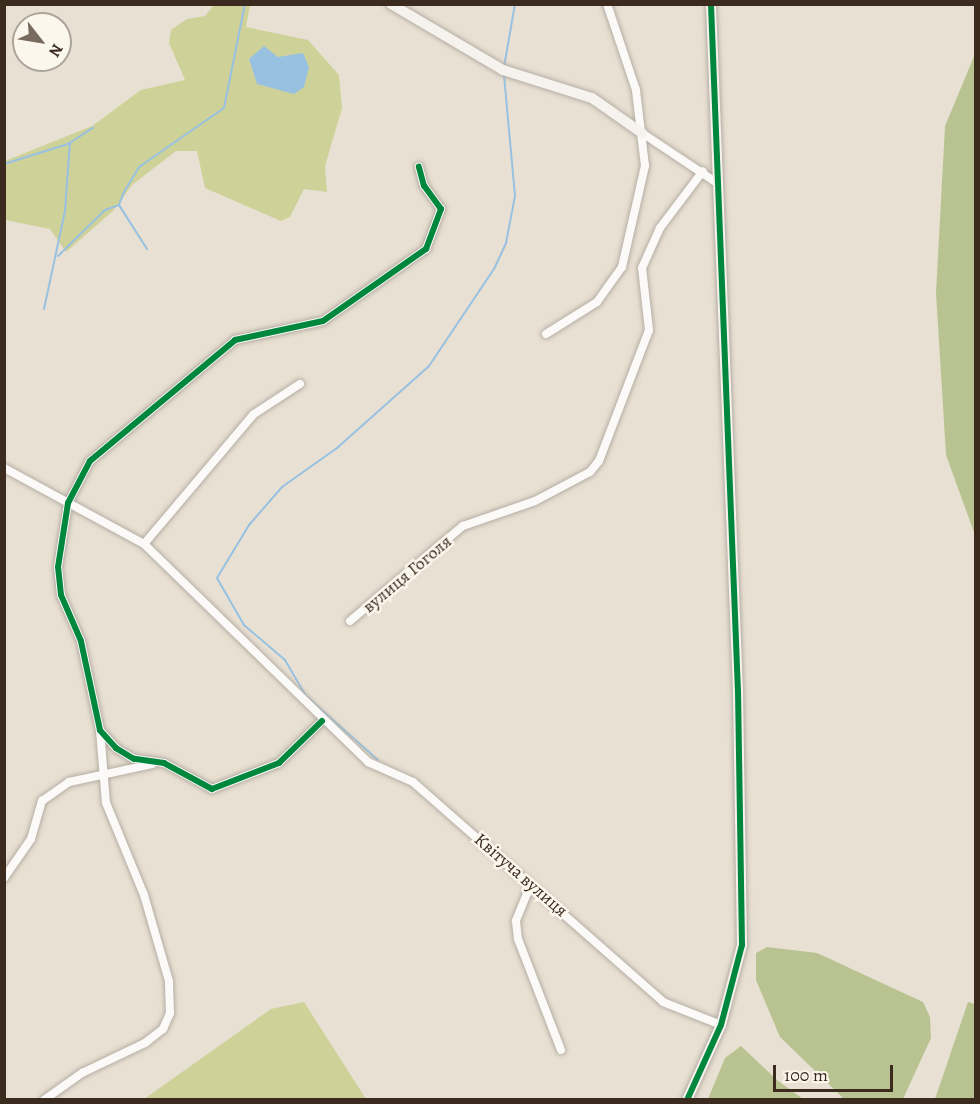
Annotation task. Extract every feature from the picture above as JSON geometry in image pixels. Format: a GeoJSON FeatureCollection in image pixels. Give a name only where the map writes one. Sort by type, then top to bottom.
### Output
{"type":"FeatureCollection","features":[{"type":"Feature","properties":{"kind":"street"},"geometry":{"type":"LineString","coordinates":[[390,4],[503,70],[592,98],[703,171],[717,183]]}},
{"type":"Feature","properties":{"kind":"street"},"geometry":{"type":"LineString","coordinates":[[546,334],[597,302],[622,267],[645,165],[636,90],[607,4]]}},
{"type":"Feature","properties":{"kind":"street"},"geometry":{"type":"LineString","coordinates":[[687,1100],[721,1025],[742,945],[743,871],[711,4]]}},
{"type":"Feature","properties":{"kind":"street"},"geometry":{"type":"LineString","coordinates":[[44,1100],[163,1029],[170,997],[144,895],[121,848],[102,778],[100,730],[81,641],[61,595],[58,567],[68,503],[90,461],[235,340],[323,321],[426,249],[441,209],[424,186],[419,166]]}},
{"type":"Feature","properties":{"kind":"street","name":"вулиця Гоголя"},"geometry":{"type":"LineString","coordinates":[[350,621],[464,526],[544,496],[590,472],[606,452],[649,330],[642,268],[660,228],[703,171]]}},
{"type":"Feature","properties":{"kind":"street"},"geometry":{"type":"LineString","coordinates":[[144,544],[254,414],[300,384]]}},
{"type":"Feature","properties":{"kind":"street","name":"Квітуча вулиця"},"geometry":{"type":"LineString","coordinates":[[4,468],[144,544],[322,721],[368,762],[413,782],[530,886],[592,934],[663,1002],[721,1025]]}},
{"type":"Feature","properties":{"kind":"street"},"geometry":{"type":"LineString","coordinates":[[100,730],[134,759],[157,763],[212,789],[279,763],[322,721]]}},
{"type":"Feature","properties":{"kind":"street"},"geometry":{"type":"LineString","coordinates":[[4,878],[16,864],[38,824],[42,801],[69,782],[102,778],[157,763]]}},
{"type":"Feature","properties":{"kind":"street"},"geometry":{"type":"LineString","coordinates":[[530,886],[518,914],[518,939],[561,1050]]}},
{"type":"Feature","properties":{"kind":"green space"},"geometry":{"type":"Polygon","coordinates":[[[214,5],[250,5],[246,27],[308,40],[339,75],[342,108],[325,166],[327,192],[304,189],[290,217],[281,221],[205,188],[197,151],[176,151],[132,185],[113,211],[66,252],[50,229],[5,220],[5,161],[92,126],[141,90],[185,80],[169,43],[171,30],[187,19],[205,16],[214,5]]]}},
{"type":"Feature","properties":{"kind":"green space"},"geometry":{"type":"Polygon","coordinates":[[[975,54],[975,535],[946,455],[936,293],[945,126],[975,54]]]}},
{"type":"Feature","properties":{"kind":"green space"},"geometry":{"type":"Polygon","coordinates":[[[767,947],[817,953],[923,1002],[930,1017],[931,1038],[903,1099],[844,1099],[780,1037],[756,980],[756,953],[767,947]]]}},
{"type":"Feature","properties":{"kind":"green space"},"geometry":{"type":"Polygon","coordinates":[[[304,1002],[366,1099],[144,1099],[271,1009],[304,1002]]]}},
{"type":"Feature","properties":{"kind":"green space"},"geometry":{"type":"Polygon","coordinates":[[[968,1002],[975,1004],[975,1099],[935,1099],[968,1002]]]}},
{"type":"Feature","properties":{"kind":"green space"},"geometry":{"type":"Polygon","coordinates":[[[741,1046],[777,1080],[803,1099],[708,1099],[725,1058],[741,1046]]]}},
{"type":"Feature","properties":{"kind":"water"},"geometry":{"type":"Polygon","coordinates":[[[264,46],[278,57],[303,53],[309,67],[304,87],[294,94],[257,84],[249,59],[264,46]]]}},
{"type":"Feature","properties":{"kind":"waterway"},"geometry":{"type":"LineString","coordinates":[[147,249],[119,205],[124,192],[139,167],[224,108],[245,4]]}},
{"type":"Feature","properties":{"kind":"waterway"},"geometry":{"type":"LineString","coordinates":[[504,67],[515,4]]}},
{"type":"Feature","properties":{"kind":"waterway"},"geometry":{"type":"LineString","coordinates":[[378,760],[306,696],[285,660],[244,625],[217,578],[249,525],[282,487],[337,448],[429,366],[494,269],[506,243],[515,196],[504,75]]}},
{"type":"Feature","properties":{"kind":"waterway"},"geometry":{"type":"LineString","coordinates":[[4,164],[68,144],[93,128]]}},
{"type":"Feature","properties":{"kind":"waterway"},"geometry":{"type":"LineString","coordinates":[[44,309],[65,211],[70,142]]}},
{"type":"Feature","properties":{"kind":"waterway"},"geometry":{"type":"LineString","coordinates":[[58,256],[105,210],[119,205]]}},
{"type":"Feature","properties":{"kind":"cycle path"},"geometry":{"type":"LineString","coordinates":[[687,1100],[721,1025],[742,945],[738,692],[711,4]]}},
{"type":"Feature","properties":{"kind":"cycle path"},"geometry":{"type":"LineString","coordinates":[[322,721],[279,763],[212,789],[164,763],[134,759],[116,748],[100,730],[81,641],[61,595],[58,567],[68,503],[90,461],[235,340],[323,321],[426,249],[441,209],[424,186],[419,167]]}}]}
